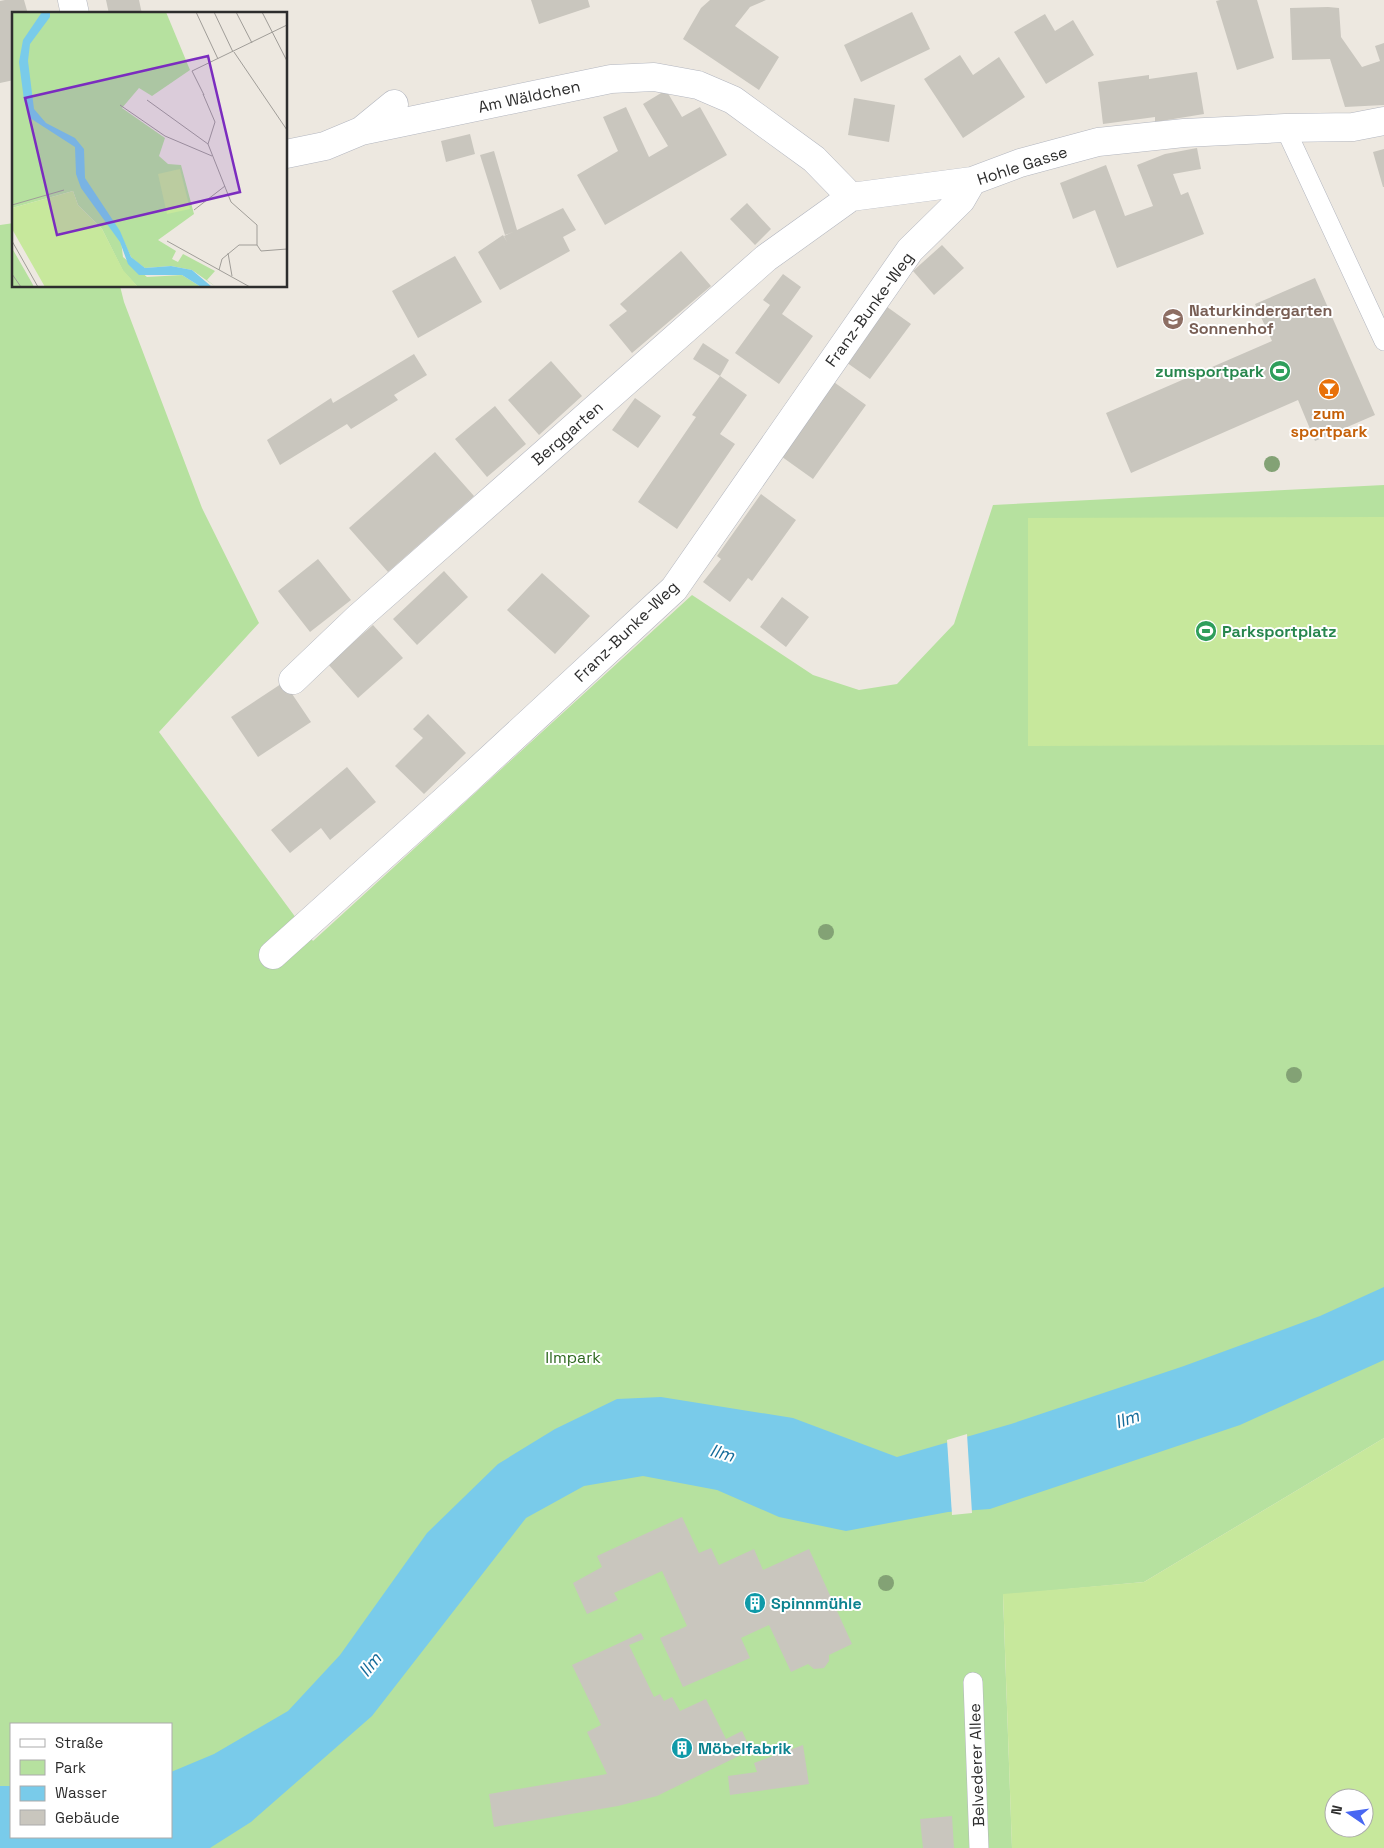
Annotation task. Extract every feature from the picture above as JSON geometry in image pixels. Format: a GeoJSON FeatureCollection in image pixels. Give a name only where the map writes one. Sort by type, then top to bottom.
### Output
{"type":"FeatureCollection","features":[{"type":"Feature","properties":{"kind":"street","name":"Am Wäldchen"},"geometry":{"type":"LineString","coordinates":[[361,131],[611,79],[654,77],[698,85],[734,100],[814,159],[851,197]]}},
{"type":"Feature","properties":{"kind":"street"},"geometry":{"type":"LineString","coordinates":[[288,154],[325,146],[361,131],[394,104]]}},
{"type":"Feature","properties":{"kind":"street","name":"Hohle Gasse"},"geometry":{"type":"LineString","coordinates":[[851,197],[972,182],[1020,163],[1098,142],[1184,133],[1353,127],[1384,121]]}},
{"type":"Feature","properties":{"kind":"street","name":"Franz-Bunke-Weg"},"geometry":{"type":"LineString","coordinates":[[273,955],[450,796],[674,588],[910,250],[961,200],[972,182]]}},
{"type":"Feature","properties":{"kind":"street","name":"Berggarten"},"geometry":{"type":"LineString","coordinates":[[293,680],[360,617],[766,258],[851,197]]}},
{"type":"Feature","properties":{"kind":"lane"},"geometry":{"type":"LineString","coordinates":[[1285,128],[1384,341]]}},
{"type":"Feature","properties":{"kind":"lane","name":"Belvederer Allee"},"geometry":{"type":"LineString","coordinates":[[973,1682],[979,1848]]}},
{"type":"Feature","properties":{"kind":"green space","name":"Ilmpark"},"geometry":{"type":"Polygon","coordinates":[[[12,223],[12,288],[120,288],[124,302],[202,508],[259,623],[159,732],[313,941],[692,595],[813,675],[859,690],[897,684],[954,624],[993,505],[1384,485],[1384,1438],[1144,1582],[1003,1595],[1012,1848],[0,1848],[0,225],[12,223]]]}},
{"type":"Feature","properties":{"kind":"green space","name":"Parksportplatz"},"geometry":{"type":"Polygon","coordinates":[[[1384,517],[1384,745],[1028,746],[1028,518],[1384,517]]]}},
{"type":"Feature","properties":{"kind":"green space"},"geometry":{"type":"Polygon","coordinates":[[[1384,1438],[1384,1848],[1012,1848],[1003,1594],[1144,1582],[1384,1438]]]}},
{"type":"Feature","properties":{"kind":"water","name":"Ilm"},"geometry":{"type":"Polygon","coordinates":[[[1384,1287],[1384,1360],[1240,1425],[990,1509],[948,1512],[846,1531],[779,1517],[717,1490],[643,1476],[584,1486],[526,1518],[372,1716],[251,1822],[210,1848],[0,1848],[0,1786],[10,1786],[10,1838],[172,1838],[172,1772],[214,1754],[288,1711],[340,1655],[427,1533],[498,1464],[555,1429],[617,1399],[661,1397],[793,1418],[897,1457],[1011,1424],[1184,1366],[1320,1316],[1384,1287]]]}},
{"type":"Feature","properties":{"kind":"pier"},"geometry":{"type":"Polygon","coordinates":[[[967,1434],[972,1513],[952,1515],[947,1440],[967,1434]]]}},
{"type":"Feature","properties":{"kind":"building"},"geometry":{"type":"Polygon","coordinates":[[[24,0],[27,12],[12,12],[12,80],[0,83],[0,1],[24,0]]]}},
{"type":"Feature","properties":{"kind":"building"},"geometry":{"type":"Polygon","coordinates":[[[106,0],[139,0],[142,12],[109,12],[106,0]]]}},
{"type":"Feature","properties":{"kind":"building"},"geometry":{"type":"Polygon","coordinates":[[[531,0],[588,0],[590,7],[539,24],[531,0]]]}},
{"type":"Feature","properties":{"kind":"building"},"geometry":{"type":"Polygon","coordinates":[[[710,0],[766,0],[750,7],[735,26],[779,57],[759,90],[683,39],[701,8],[710,0]]]}},
{"type":"Feature","properties":{"kind":"building"},"geometry":{"type":"Polygon","coordinates":[[[1257,0],[1274,58],[1237,70],[1216,1],[1257,0]]]}},
{"type":"Feature","properties":{"kind":"building"},"geometry":{"type":"Polygon","coordinates":[[[1290,8],[1339,8],[1341,37],[1362,67],[1380,61],[1375,46],[1384,43],[1384,105],[1345,107],[1330,59],[1292,60],[1290,8]]]}},
{"type":"Feature","properties":{"kind":"building"},"geometry":{"type":"Polygon","coordinates":[[[912,12],[930,49],[861,82],[844,45],[912,12]]]}},
{"type":"Feature","properties":{"kind":"building"},"geometry":{"type":"Polygon","coordinates":[[[1045,14],[1055,31],[1073,20],[1094,55],[1046,84],[1014,32],[1045,14]]]}},
{"type":"Feature","properties":{"kind":"building"},"geometry":{"type":"Polygon","coordinates":[[[960,55],[973,75],[999,57],[1025,97],[963,138],[924,79],[960,55]]]}},
{"type":"Feature","properties":{"kind":"building"},"geometry":{"type":"Polygon","coordinates":[[[1197,72],[1204,114],[1155,122],[1155,117],[1103,124],[1098,82],[1149,75],[1149,79],[1197,72]]]}},
{"type":"Feature","properties":{"kind":"building"},"geometry":{"type":"Polygon","coordinates":[[[666,90],[682,117],[700,107],[727,155],[605,225],[577,175],[618,151],[603,117],[626,107],[649,157],[668,146],[643,104],[666,90]]]}},
{"type":"Feature","properties":{"kind":"building"},"geometry":{"type":"Polygon","coordinates":[[[854,98],[895,105],[889,142],[848,135],[854,98]]]}},
{"type":"Feature","properties":{"kind":"building"},"geometry":{"type":"Polygon","coordinates":[[[470,134],[475,154],[446,162],[441,141],[470,134]]]}},
{"type":"Feature","properties":{"kind":"building"},"geometry":{"type":"Polygon","coordinates":[[[1197,148],[1201,169],[1173,174],[1181,195],[1188,192],[1204,234],[1117,268],[1095,210],[1073,219],[1060,183],[1106,165],[1125,216],[1153,206],[1137,165],[1165,154],[1197,148]]]}},
{"type":"Feature","properties":{"kind":"building"},"geometry":{"type":"Polygon","coordinates":[[[1384,149],[1384,187],[1383,187],[1373,152],[1384,149]]]}},
{"type":"Feature","properties":{"kind":"building"},"geometry":{"type":"Polygon","coordinates":[[[494,151],[517,230],[563,208],[576,230],[563,237],[570,251],[500,290],[478,252],[503,235],[507,242],[504,236],[513,232],[505,235],[480,155],[494,151]]]}},
{"type":"Feature","properties":{"kind":"building"},"geometry":{"type":"Polygon","coordinates":[[[747,203],[771,229],[755,245],[730,219],[747,203]]]}},
{"type":"Feature","properties":{"kind":"building"},"geometry":{"type":"Polygon","coordinates":[[[942,245],[964,268],[934,295],[913,271],[942,245]]]}},
{"type":"Feature","properties":{"kind":"building"},"geometry":{"type":"Polygon","coordinates":[[[681,251],[711,286],[632,353],[609,325],[627,311],[620,304],[681,251]]]}},
{"type":"Feature","properties":{"kind":"building"},"geometry":{"type":"Polygon","coordinates":[[[455,256],[482,302],[418,338],[392,291],[455,256]]]}},
{"type":"Feature","properties":{"kind":"building"},"geometry":{"type":"Polygon","coordinates":[[[783,274],[801,287],[782,314],[813,336],[779,384],[735,353],[770,305],[763,300],[783,274]]]}},
{"type":"Feature","properties":{"kind":"building","name":"zumsportpark"},"geometry":{"type":"Polygon","coordinates":[[[1315,278],[1375,415],[1315,441],[1298,400],[1131,473],[1106,413],[1272,341],[1255,304],[1315,278]]]}},
{"type":"Feature","properties":{"kind":"building"},"geometry":{"type":"Polygon","coordinates":[[[883,304],[911,324],[870,379],[843,360],[883,304]]]}},
{"type":"Feature","properties":{"kind":"building"},"geometry":{"type":"Polygon","coordinates":[[[703,343],[729,360],[720,376],[693,359],[703,343]]]}},
{"type":"Feature","properties":{"kind":"building"},"geometry":{"type":"Polygon","coordinates":[[[414,354],[427,375],[394,395],[398,400],[351,429],[347,424],[280,465],[267,440],[331,398],[333,403],[414,354]]]}},
{"type":"Feature","properties":{"kind":"building"},"geometry":{"type":"Polygon","coordinates":[[[551,361],[582,396],[539,435],[508,400],[551,361]]]}},
{"type":"Feature","properties":{"kind":"building"},"geometry":{"type":"Polygon","coordinates":[[[720,376],[747,395],[720,434],[735,444],[677,529],[638,502],[696,417],[692,415],[720,376]]]}},
{"type":"Feature","properties":{"kind":"building"},"geometry":{"type":"Polygon","coordinates":[[[831,380],[866,405],[813,479],[778,454],[831,380]]]}},
{"type":"Feature","properties":{"kind":"building"},"geometry":{"type":"Polygon","coordinates":[[[635,398],[661,416],[638,448],[612,430],[635,398]]]}},
{"type":"Feature","properties":{"kind":"building"},"geometry":{"type":"Polygon","coordinates":[[[495,406],[526,444],[487,477],[455,439],[495,406]]]}},
{"type":"Feature","properties":{"kind":"building"},"geometry":{"type":"Polygon","coordinates":[[[435,452],[474,496],[388,572],[349,528],[435,452]]]}},
{"type":"Feature","properties":{"kind":"building"},"geometry":{"type":"Polygon","coordinates":[[[761,494],[796,520],[752,581],[748,578],[730,602],[703,582],[721,559],[717,556],[761,494]]]}},
{"type":"Feature","properties":{"kind":"building"},"geometry":{"type":"Polygon","coordinates":[[[318,559],[351,600],[310,632],[278,591],[318,559]]]}},
{"type":"Feature","properties":{"kind":"building"},"geometry":{"type":"Polygon","coordinates":[[[444,571],[468,597],[417,645],[393,619],[444,571]]]}},
{"type":"Feature","properties":{"kind":"building"},"geometry":{"type":"Polygon","coordinates":[[[542,573],[590,616],[555,654],[507,610],[542,573]]]}},
{"type":"Feature","properties":{"kind":"building"},"geometry":{"type":"Polygon","coordinates":[[[782,597],[809,617],[786,647],[760,627],[782,597]]]}},
{"type":"Feature","properties":{"kind":"building"},"geometry":{"type":"Polygon","coordinates":[[[373,625],[403,658],[358,698],[328,664],[373,625]]]}},
{"type":"Feature","properties":{"kind":"building"},"geometry":{"type":"Polygon","coordinates":[[[284,682],[311,722],[258,757],[231,717],[284,682]]]}},
{"type":"Feature","properties":{"kind":"building"},"geometry":{"type":"Polygon","coordinates":[[[428,714],[466,753],[424,794],[395,766],[423,738],[413,729],[428,714]]]}},
{"type":"Feature","properties":{"kind":"building"},"geometry":{"type":"Polygon","coordinates":[[[347,767],[376,802],[330,840],[321,828],[290,853],[271,830],[347,767]]]}},
{"type":"Feature","properties":{"kind":"building"},"geometry":{"type":"Polygon","coordinates":[[[682,1517],[699,1553],[711,1548],[719,1565],[754,1549],[763,1570],[809,1549],[852,1644],[829,1655],[829,1661],[824,1668],[814,1669],[808,1664],[791,1672],[769,1625],[741,1638],[750,1658],[683,1687],[660,1638],[687,1626],[662,1571],[614,1593],[618,1600],[587,1614],[573,1583],[602,1567],[597,1556],[682,1517]]]}},
{"type":"Feature","properties":{"kind":"building"},"geometry":{"type":"Polygon","coordinates":[[[641,1633],[644,1639],[629,1645],[654,1697],[660,1694],[664,1701],[672,1697],[680,1711],[706,1699],[726,1739],[742,1731],[751,1750],[657,1796],[618,1806],[494,1827],[489,1794],[607,1774],[587,1732],[601,1725],[572,1665],[641,1633]]]}},
{"type":"Feature","properties":{"kind":"building"},"geometry":{"type":"Polygon","coordinates":[[[803,1745],[809,1784],[730,1795],[728,1776],[757,1772],[754,1763],[803,1745]]]}},
{"type":"Feature","properties":{"kind":"building"},"geometry":{"type":"Polygon","coordinates":[[[952,1816],[954,1848],[923,1848],[920,1819],[952,1816]]]}},
{"type":"Feature","properties":{"kind":"place","name":"Naturkindergarten Sonnenhof"},"geometry":{"type":"Point","coordinates":[1173,319]}},
{"type":"Feature","properties":{"kind":"place","name":"zumsportpark"},"geometry":{"type":"Point","coordinates":[1280,371]}},
{"type":"Feature","properties":{"kind":"place","name":"zum sportpark"},"geometry":{"type":"Point","coordinates":[1329,389]}},
{"type":"Feature","properties":{"kind":"place","name":"Parksportplatz"},"geometry":{"type":"Point","coordinates":[1206,631]}},
{"type":"Feature","properties":{"kind":"place","name":"Spinnmühle"},"geometry":{"type":"Point","coordinates":[755,1603]}},
{"type":"Feature","properties":{"kind":"place","name":"Möbelfabrik"},"geometry":{"type":"Point","coordinates":[682,1748]}}]}
